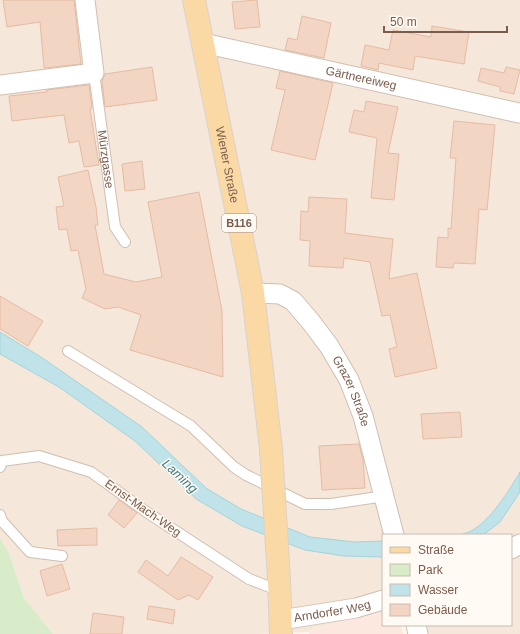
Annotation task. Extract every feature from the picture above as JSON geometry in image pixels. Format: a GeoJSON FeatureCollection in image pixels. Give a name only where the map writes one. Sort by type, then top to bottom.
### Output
{"type":"FeatureCollection","features":[{"type":"Feature","properties":{"kind":"main road","name":"Wiener Straße"},"geometry":{"type":"LineString","coordinates":[[194,0],[253,293],[271,449],[280,585]]}},
{"type":"Feature","properties":{"kind":"main road","name":"B116"},"geometry":{"type":"LineString","coordinates":[[280,585],[281,627]]}},
{"type":"Feature","properties":{"kind":"street","name":"Mürzgasse"},"geometry":{"type":"LineString","coordinates":[[85,0],[94,73]]}},
{"type":"Feature","properties":{"kind":"street","name":"Gärtnereiweg"},"geometry":{"type":"LineString","coordinates":[[203,43],[519,113]]}},
{"type":"Feature","properties":{"kind":"street"},"geometry":{"type":"LineString","coordinates":[[0,85],[94,73]]}},
{"type":"Feature","properties":{"kind":"street","name":"Grazer Straße"},"geometry":{"type":"LineString","coordinates":[[253,293],[280,294],[293,301],[312,322],[329,346],[349,380],[363,416],[394,534]]}},
{"type":"Feature","properties":{"kind":"street","name":"Arndorfer Weg"},"geometry":{"type":"LineString","coordinates":[[281,627],[382,600]]}},
{"type":"Feature","properties":{"kind":"lane","name":"Mürzgasse"},"geometry":{"type":"LineString","coordinates":[[94,73],[115,227],[125,242]]}},
{"type":"Feature","properties":{"kind":"lane"},"geometry":{"type":"LineString","coordinates":[[68,350],[191,426],[234,467],[246,475],[306,504],[387,505]]}},
{"type":"Feature","properties":{"kind":"lane","name":"Ernst-Mach-Weg"},"geometry":{"type":"LineString","coordinates":[[0,467],[2,461],[39,456],[91,472],[148,513],[249,579],[280,585]]}},
{"type":"Feature","properties":{"kind":"lane"},"geometry":{"type":"LineString","coordinates":[[0,515],[2,521],[30,552],[62,556]]}},
{"type":"Feature","properties":{"kind":"shaded area"},"geometry":{"type":"Polygon","coordinates":[[[0,0],[520,0],[520,634],[427,634],[425,626],[512,626],[512,534],[382,534],[382,614],[379,613],[314,628],[309,632],[259,634],[53,634],[24,598],[9,553],[0,538],[0,0]]]}},
{"type":"Feature","properties":{"kind":"shaded area"},"geometry":{"type":"Polygon","coordinates":[[[379,613],[382,614],[382,626],[400,626],[403,634],[309,634],[309,632],[314,628],[379,613]]]}},
{"type":"Feature","properties":{"kind":"green space"},"geometry":{"type":"Polygon","coordinates":[[[0,538],[9,553],[24,598],[53,634],[0,634],[0,538]]]}},
{"type":"Feature","properties":{"kind":"water","name":"Laming"},"geometry":{"type":"Polygon","coordinates":[[[0,332],[41,357],[142,427],[206,488],[241,509],[310,537],[355,542],[382,541],[382,557],[344,556],[305,550],[242,526],[196,499],[135,441],[59,387],[0,354],[0,332]]]}},
{"type":"Feature","properties":{"kind":"water"},"geometry":{"type":"Polygon","coordinates":[[[520,472],[520,492],[500,522],[484,534],[462,534],[471,531],[485,520],[505,496],[520,472]]]}},
{"type":"Feature","properties":{"kind":"building"},"geometry":{"type":"Polygon","coordinates":[[[3,0],[74,0],[81,64],[44,68],[40,22],[7,27],[3,0]]]}},
{"type":"Feature","properties":{"kind":"building"},"geometry":{"type":"Polygon","coordinates":[[[257,0],[260,27],[235,29],[232,2],[257,0]]]}},
{"type":"Feature","properties":{"kind":"building"},"geometry":{"type":"Polygon","coordinates":[[[302,16],[331,23],[324,58],[285,50],[288,38],[297,40],[302,16]]]}},
{"type":"Feature","properties":{"kind":"building"},"geometry":{"type":"Polygon","coordinates":[[[432,26],[469,32],[464,64],[415,56],[413,70],[379,63],[378,70],[361,66],[365,45],[389,50],[393,30],[431,37],[432,26]]]}},
{"type":"Feature","properties":{"kind":"building"},"geometry":{"type":"Polygon","coordinates":[[[152,67],[157,100],[105,107],[102,81],[105,74],[152,67]]]}},
{"type":"Feature","properties":{"kind":"building"},"geometry":{"type":"Polygon","coordinates":[[[506,67],[520,70],[514,94],[500,91],[500,87],[478,81],[481,68],[504,73],[506,67]]]}},
{"type":"Feature","properties":{"kind":"building"},"geometry":{"type":"Polygon","coordinates":[[[280,71],[333,83],[315,160],[271,150],[285,90],[276,88],[280,71]]]}},
{"type":"Feature","properties":{"kind":"building"},"geometry":{"type":"Polygon","coordinates":[[[89,85],[92,108],[90,109],[99,165],[84,167],[79,141],[69,143],[64,115],[12,121],[9,96],[47,92],[46,90],[89,85]]]}},
{"type":"Feature","properties":{"kind":"building"},"geometry":{"type":"Polygon","coordinates":[[[366,101],[398,107],[388,153],[399,154],[394,200],[371,198],[377,138],[349,132],[354,110],[364,112],[366,101]]]}},
{"type":"Feature","properties":{"kind":"building"},"geometry":{"type":"Polygon","coordinates":[[[454,121],[495,125],[487,210],[479,209],[475,264],[454,263],[453,268],[436,267],[438,237],[448,238],[448,228],[451,229],[456,158],[450,158],[454,121]]]}},
{"type":"Feature","properties":{"kind":"building"},"geometry":{"type":"Polygon","coordinates":[[[142,161],[145,189],[125,191],[122,164],[142,161]]]}},
{"type":"Feature","properties":{"kind":"building"},"geometry":{"type":"Polygon","coordinates":[[[88,170],[96,207],[98,225],[95,225],[104,274],[136,282],[162,277],[148,202],[199,192],[222,311],[223,377],[130,350],[141,315],[118,307],[105,309],[82,298],[86,289],[78,250],[71,251],[67,229],[59,230],[56,207],[64,206],[58,177],[88,170]]]}},
{"type":"Feature","properties":{"kind":"building"},"geometry":{"type":"Polygon","coordinates":[[[309,197],[347,199],[345,233],[393,239],[389,279],[417,273],[437,368],[395,377],[389,349],[397,347],[390,315],[382,316],[370,262],[344,258],[343,268],[309,266],[310,241],[300,240],[301,211],[308,212],[309,197]]]}},
{"type":"Feature","properties":{"kind":"building"},"geometry":{"type":"Polygon","coordinates":[[[0,296],[43,321],[28,346],[0,329],[0,296]]]}},
{"type":"Feature","properties":{"kind":"building"},"geometry":{"type":"Polygon","coordinates":[[[460,412],[462,437],[423,439],[421,414],[460,412]]]}},
{"type":"Feature","properties":{"kind":"building"},"geometry":{"type":"Polygon","coordinates":[[[359,444],[363,460],[365,488],[322,490],[319,446],[359,444]]]}},
{"type":"Feature","properties":{"kind":"building"},"geometry":{"type":"Polygon","coordinates":[[[119,500],[137,513],[124,528],[108,515],[119,500]]]}},
{"type":"Feature","properties":{"kind":"building"},"geometry":{"type":"Polygon","coordinates":[[[97,528],[97,545],[58,546],[57,530],[97,528]]]}},
{"type":"Feature","properties":{"kind":"building"},"geometry":{"type":"Polygon","coordinates":[[[181,557],[213,577],[198,600],[189,595],[178,600],[138,572],[146,560],[168,576],[181,557]]]}},
{"type":"Feature","properties":{"kind":"building"},"geometry":{"type":"Polygon","coordinates":[[[62,564],[70,589],[47,596],[40,571],[62,564]]]}},
{"type":"Feature","properties":{"kind":"building"},"geometry":{"type":"Polygon","coordinates":[[[149,606],[175,610],[173,624],[147,619],[149,606]]]}},
{"type":"Feature","properties":{"kind":"building"},"geometry":{"type":"Polygon","coordinates":[[[93,613],[124,617],[122,634],[90,634],[93,613]]]}}]}
